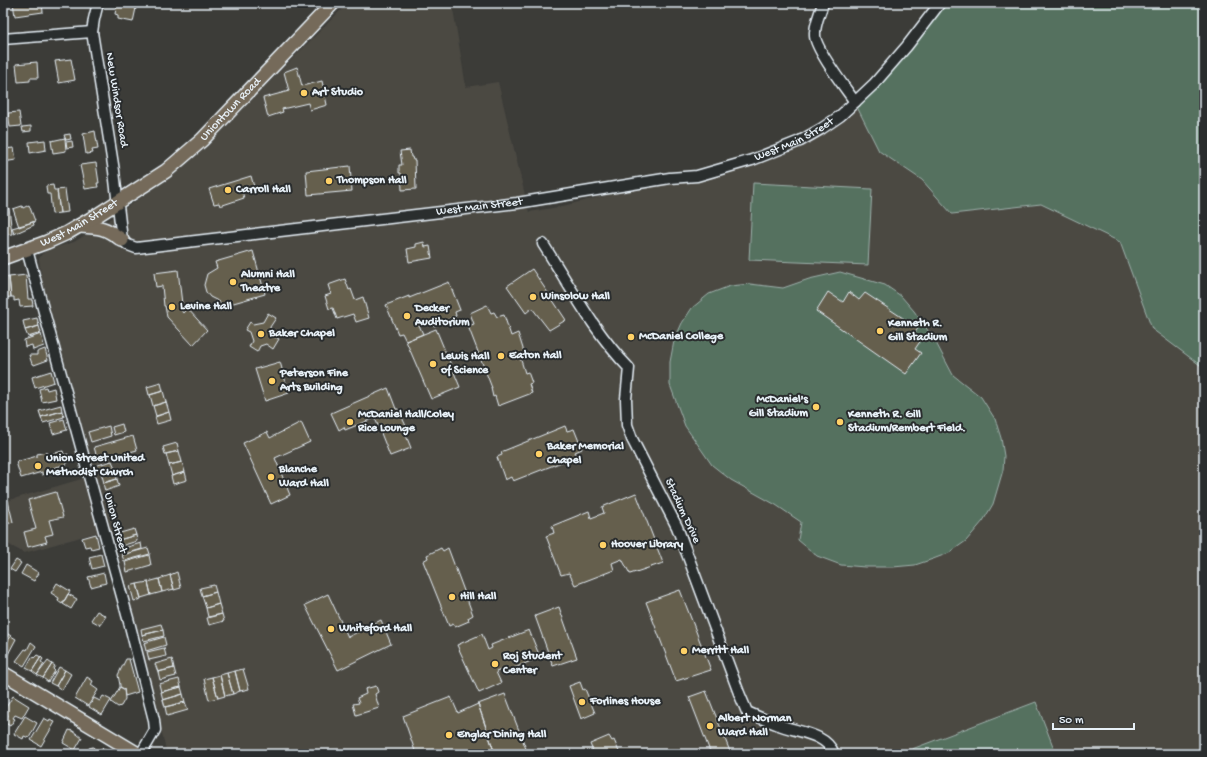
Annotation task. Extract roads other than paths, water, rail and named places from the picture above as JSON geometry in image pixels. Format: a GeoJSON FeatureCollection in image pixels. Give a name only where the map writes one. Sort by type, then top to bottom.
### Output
{"type":"FeatureCollection","features":[{"type":"Feature","properties":{"kind":"main road","name":"Uniontown Road"},"geometry":{"type":"LineString","coordinates":[[117,202],[166,171],[202,140],[333,3]]}},
{"type":"Feature","properties":{"kind":"main road","name":"West Main Street"},"geometry":{"type":"LineString","coordinates":[[3,258],[47,242],[79,226],[117,202]]}},
{"type":"Feature","properties":{"kind":"main road"},"geometry":{"type":"LineString","coordinates":[[79,226],[101,227],[112,232],[122,240]]}},
{"type":"Feature","properties":{"kind":"main road"},"geometry":{"type":"LineString","coordinates":[[3,673],[134,753]]}},
{"type":"Feature","properties":{"kind":"street","name":"New Windsor Road"},"geometry":{"type":"LineString","coordinates":[[98,3],[92,32],[114,171],[117,202]]}},
{"type":"Feature","properties":{"kind":"street"},"geometry":{"type":"LineString","coordinates":[[823,3],[815,28],[816,43],[855,102]]}},
{"type":"Feature","properties":{"kind":"street","name":"West Main Street"},"geometry":{"type":"LineString","coordinates":[[117,202],[122,240],[132,247],[141,248],[517,203],[670,178],[697,176],[752,160],[800,141],[822,129],[840,116],[874,84],[907,46],[940,3]]}},
{"type":"Feature","properties":{"kind":"street"},"geometry":{"type":"LineString","coordinates":[[3,39],[92,32]]}},
{"type":"Feature","properties":{"kind":"street","name":"Stadium Drive"},"geometry":{"type":"LineString","coordinates":[[543,244],[596,328],[612,350],[628,368],[626,399],[627,425],[632,439],[677,527],[747,712],[767,721],[822,740],[828,744],[834,754]]}},
{"type":"Feature","properties":{"kind":"street","name":"Union Street"},"geometry":{"type":"LineString","coordinates":[[27,250],[129,622],[154,720],[155,730],[134,753]]}},
{"type":"Feature","properties":{"kind":"place","name":"Art Studio"},"geometry":{"type":"Point","coordinates":[304,93]}},
{"type":"Feature","properties":{"kind":"place","name":"Thompson Hall"},"geometry":{"type":"Point","coordinates":[329,181]}},
{"type":"Feature","properties":{"kind":"place","name":"Carroll Hall"},"geometry":{"type":"Point","coordinates":[228,190]}},
{"type":"Feature","properties":{"kind":"place","name":"Alumni Hall Theatre"},"geometry":{"type":"Point","coordinates":[233,282]}},
{"type":"Feature","properties":{"kind":"place","name":"Winsolow Hall"},"geometry":{"type":"Point","coordinates":[533,297]}},
{"type":"Feature","properties":{"kind":"place","name":"Levine Hall"},"geometry":{"type":"Point","coordinates":[172,307]}},
{"type":"Feature","properties":{"kind":"place","name":"Decker Auditorium"},"geometry":{"type":"Point","coordinates":[407,316]}},
{"type":"Feature","properties":{"kind":"place","name":"Kenneth R. Gill Stadium"},"geometry":{"type":"Point","coordinates":[880,331]}},
{"type":"Feature","properties":{"kind":"place","name":"Baker Chapel"},"geometry":{"type":"Point","coordinates":[261,334]}},
{"type":"Feature","properties":{"kind":"place","name":"McDaniel College"},"geometry":{"type":"Point","coordinates":[631,337]}},
{"type":"Feature","properties":{"kind":"place","name":"Eaton Hall"},"geometry":{"type":"Point","coordinates":[501,356]}},
{"type":"Feature","properties":{"kind":"place","name":"Lewis Hall of Science"},"geometry":{"type":"Point","coordinates":[433,364]}},
{"type":"Feature","properties":{"kind":"place","name":"Peterson Fine Arts Building"},"geometry":{"type":"Point","coordinates":[272,381]}},
{"type":"Feature","properties":{"kind":"place","name":"McDaniel's Gill Stadium"},"geometry":{"type":"Point","coordinates":[816,407]}},
{"type":"Feature","properties":{"kind":"place","name":"McDaniel Hall/Coley Rice Lounge"},"geometry":{"type":"Point","coordinates":[350,422]}},
{"type":"Feature","properties":{"kind":"place","name":"Kenneth R. Gill Stadium/Rembert Field."},"geometry":{"type":"Point","coordinates":[840,422]}},
{"type":"Feature","properties":{"kind":"place","name":"Baker Memorial Chapel"},"geometry":{"type":"Point","coordinates":[539,454]}},
{"type":"Feature","properties":{"kind":"place","name":"Union Street United Methodist Church"},"geometry":{"type":"Point","coordinates":[38,466]}},
{"type":"Feature","properties":{"kind":"place","name":"Blanche Ward Hall"},"geometry":{"type":"Point","coordinates":[271,477]}},
{"type":"Feature","properties":{"kind":"place","name":"Hoover Library"},"geometry":{"type":"Point","coordinates":[603,545]}},
{"type":"Feature","properties":{"kind":"place","name":"Hill Hall"},"geometry":{"type":"Point","coordinates":[452,597]}},
{"type":"Feature","properties":{"kind":"place","name":"Whiteford Hall"},"geometry":{"type":"Point","coordinates":[331,629]}},
{"type":"Feature","properties":{"kind":"place","name":"Merritt Hall"},"geometry":{"type":"Point","coordinates":[684,651]}},
{"type":"Feature","properties":{"kind":"place","name":"Roj Student Center"},"geometry":{"type":"Point","coordinates":[495,664]}},
{"type":"Feature","properties":{"kind":"place","name":"Forlines House"},"geometry":{"type":"Point","coordinates":[582,702]}},
{"type":"Feature","properties":{"kind":"place","name":"Albert Norman Ward Hall"},"geometry":{"type":"Point","coordinates":[710,726]}},
{"type":"Feature","properties":{"kind":"place","name":"Englar Dining Hall"},"geometry":{"type":"Point","coordinates":[449,735]}}]}
